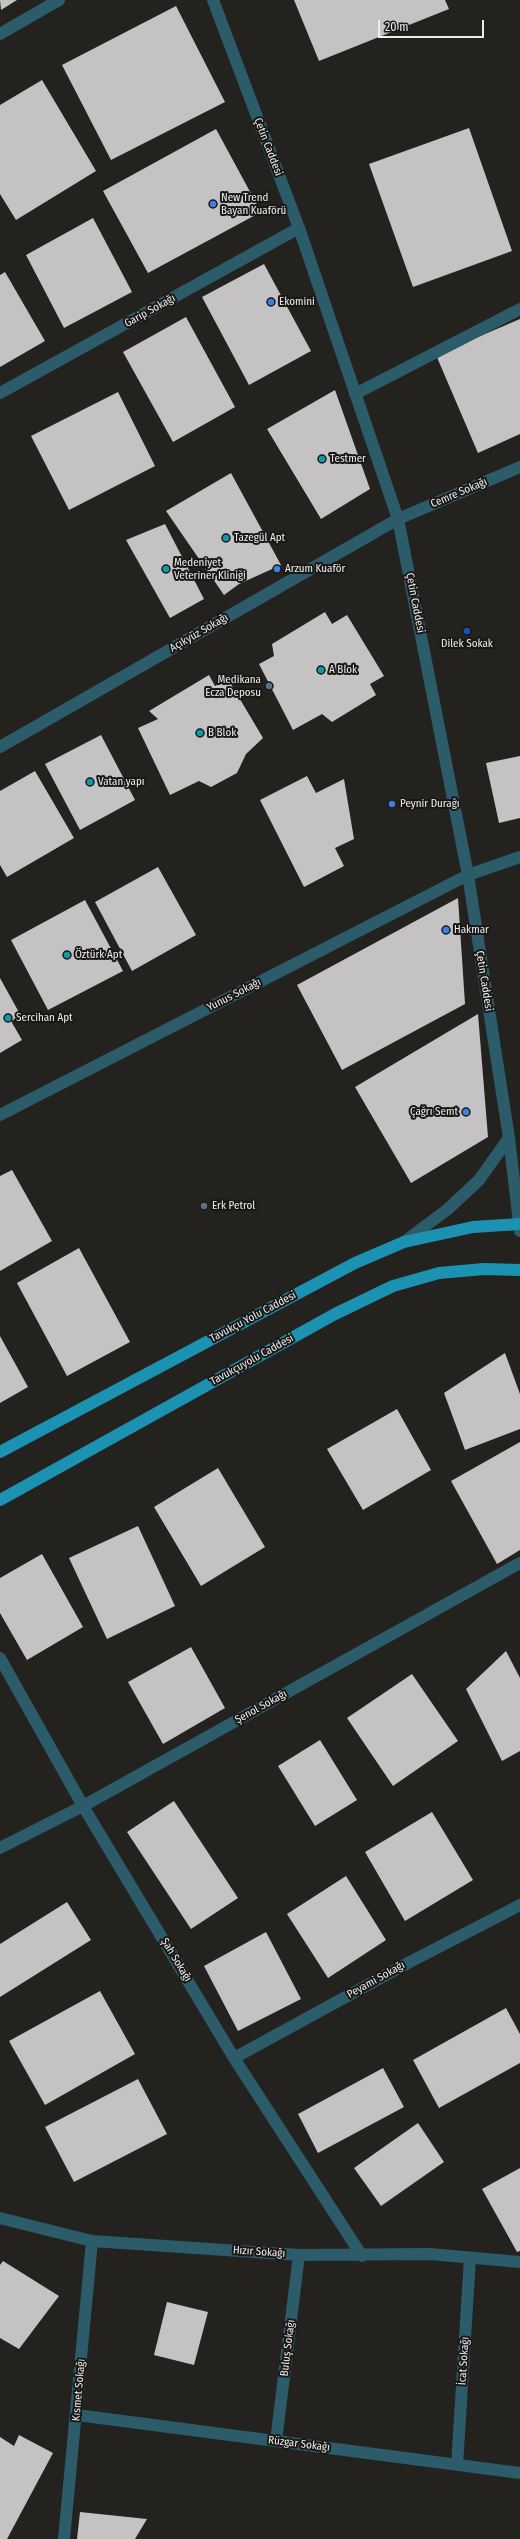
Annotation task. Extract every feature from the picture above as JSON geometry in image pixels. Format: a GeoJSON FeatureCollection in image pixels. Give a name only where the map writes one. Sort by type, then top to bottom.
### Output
{"type":"FeatureCollection","features":[{"type":"Feature","properties":{"kind":"main road","name":"Tavukçu Yolu Caddesi"},"geometry":{"type":"LineString","coordinates":[[0,1452],[355,1263],[404,1242],[473,1227],[519,1226]]}},
{"type":"Feature","properties":{"kind":"main road","name":"Tavukçuyolu Caddesi"},"geometry":{"type":"LineString","coordinates":[[0,1500],[335,1314],[393,1286],[439,1273],[484,1269],[520,1270]]}},
{"type":"Feature","properties":{"kind":"street"},"geometry":{"type":"LineString","coordinates":[[0,34],[59,0]]}},
{"type":"Feature","properties":{"kind":"street","name":"Çetin Caddesi"},"geometry":{"type":"LineString","coordinates":[[213,0],[300,228],[398,519],[468,875],[509,1138],[519,1226]]}},
{"type":"Feature","properties":{"kind":"street","name":"Garip Sokağı"},"geometry":{"type":"LineString","coordinates":[[0,393],[300,228]]}},
{"type":"Feature","properties":{"kind":"street"},"geometry":{"type":"LineString","coordinates":[[355,394],[520,309]]}},
{"type":"Feature","properties":{"kind":"street","name":"Cemre Sokağı"},"geometry":{"type":"LineString","coordinates":[[398,519],[520,467]]}},
{"type":"Feature","properties":{"kind":"street","name":"Açıkyüz Sokağı"},"geometry":{"type":"LineString","coordinates":[[0,747],[398,519]]}},
{"type":"Feature","properties":{"kind":"street","name":"Yunus Sokağı"},"geometry":{"type":"LineString","coordinates":[[0,1115],[468,875],[520,857]]}},
{"type":"Feature","properties":{"kind":"street"},"geometry":{"type":"LineString","coordinates":[[404,1242],[448,1209],[479,1180],[509,1138]]}},
{"type":"Feature","properties":{"kind":"street","name":"Şenol Sokağı"},"geometry":{"type":"LineString","coordinates":[[0,1848],[83,1806],[520,1563]]}},
{"type":"Feature","properties":{"kind":"street","name":"Şah Sokağı"},"geometry":{"type":"LineString","coordinates":[[0,1658],[83,1806],[234,2058],[362,2256]]}},
{"type":"Feature","properties":{"kind":"street","name":"Peyami Sokağı"},"geometry":{"type":"LineString","coordinates":[[234,2058],[406,1964],[520,1905]]}},
{"type":"Feature","properties":{"kind":"street","name":"Hızır Sokağı"},"geometry":{"type":"LineString","coordinates":[[0,2218],[92,2241],[299,2255],[362,2256],[430,2254],[520,2262]]}},
{"type":"Feature","properties":{"kind":"street","name":"Kısmet Sokağı"},"geometry":{"type":"LineString","coordinates":[[64,2539],[77,2416],[92,2241]]}},
{"type":"Feature","properties":{"kind":"street","name":"Buluş Sokağı"},"geometry":{"type":"LineString","coordinates":[[276,2441],[299,2255]]}},
{"type":"Feature","properties":{"kind":"street","name":"İcat Sokağı"},"geometry":{"type":"LineString","coordinates":[[457,2465],[470,2258]]}},
{"type":"Feature","properties":{"kind":"street","name":"Rüzgar Sokağı"},"geometry":{"type":"LineString","coordinates":[[77,2416],[520,2473]]}},
{"type":"Feature","properties":{"kind":"building"},"geometry":{"type":"Polygon","coordinates":[[[0,0],[17,0],[1,10],[0,0]]]}},
{"type":"Feature","properties":{"kind":"building"},"geometry":{"type":"Polygon","coordinates":[[[294,0],[445,0],[449,9],[319,61],[294,0]]]}},
{"type":"Feature","properties":{"kind":"building"},"geometry":{"type":"Polygon","coordinates":[[[176,6],[225,102],[111,160],[62,65],[176,6]]]}},
{"type":"Feature","properties":{"kind":"building"},"geometry":{"type":"Polygon","coordinates":[[[42,80],[96,171],[16,220],[0,194],[0,105],[42,80]]]}},
{"type":"Feature","properties":{"kind":"building"},"geometry":{"type":"Polygon","coordinates":[[[469,128],[512,251],[413,287],[369,164],[469,128]]]}},
{"type":"Feature","properties":{"kind":"building"},"geometry":{"type":"Polygon","coordinates":[[[216,129],[261,212],[148,273],[103,191],[216,129]]]}},
{"type":"Feature","properties":{"kind":"building"},"geometry":{"type":"Polygon","coordinates":[[[93,218],[132,292],[64,328],[26,255],[93,218]]]}},
{"type":"Feature","properties":{"kind":"building"},"geometry":{"type":"Polygon","coordinates":[[[264,264],[311,351],[249,385],[202,297],[264,264]]]}},
{"type":"Feature","properties":{"kind":"building"},"geometry":{"type":"Polygon","coordinates":[[[5,272],[45,341],[0,367],[0,275],[5,272]]]}},
{"type":"Feature","properties":{"kind":"building"},"geometry":{"type":"Polygon","coordinates":[[[186,317],[235,407],[173,442],[123,352],[186,317]]]}},
{"type":"Feature","properties":{"kind":"building"},"geometry":{"type":"Polygon","coordinates":[[[520,319],[520,434],[478,453],[436,355],[520,319]]]}},
{"type":"Feature","properties":{"kind":"building","name":"Testmer"},"geometry":{"type":"Polygon","coordinates":[[[335,390],[370,489],[321,519],[267,429],[335,390]]]}},
{"type":"Feature","properties":{"kind":"building"},"geometry":{"type":"Polygon","coordinates":[[[118,392],[155,466],[69,510],[31,436],[118,392]]]}},
{"type":"Feature","properties":{"kind":"building","name":"Tazegül Apt"},"geometry":{"type":"Polygon","coordinates":[[[231,473],[281,565],[239,584],[224,595],[166,511],[231,473]]]}},
{"type":"Feature","properties":{"kind":"building","name":"Medeniyet Veteriner Kliniği"},"geometry":{"type":"Polygon","coordinates":[[[165,524],[204,599],[170,618],[126,540],[165,524]]]}},
{"type":"Feature","properties":{"kind":"building","name":"A Blok"},"geometry":{"type":"Polygon","coordinates":[[[325,612],[332,624],[347,615],[384,676],[370,684],[376,695],[332,722],[322,714],[293,730],[259,664],[274,656],[272,644],[325,612]]]}},
{"type":"Feature","properties":{"kind":"building","name":"B Blok"},"geometry":{"type":"Polygon","coordinates":[[[209,675],[215,686],[228,679],[263,738],[246,754],[237,773],[211,787],[199,781],[170,795],[138,728],[158,719],[149,711],[209,675]]]}},
{"type":"Feature","properties":{"kind":"building","name":"Vatan yapı"},"geometry":{"type":"Polygon","coordinates":[[[101,735],[135,800],[80,830],[45,764],[101,735]]]}},
{"type":"Feature","properties":{"kind":"building"},"geometry":{"type":"Polygon","coordinates":[[[520,756],[520,818],[499,823],[486,763],[520,756]]]}},
{"type":"Feature","properties":{"kind":"building"},"geometry":{"type":"Polygon","coordinates":[[[35,771],[74,838],[7,877],[0,865],[0,791],[35,771]]]}},
{"type":"Feature","properties":{"kind":"building"},"geometry":{"type":"Polygon","coordinates":[[[307,776],[316,793],[344,779],[354,839],[335,848],[344,866],[304,887],[260,800],[307,776]]]}},
{"type":"Feature","properties":{"kind":"building"},"geometry":{"type":"Polygon","coordinates":[[[158,867],[196,935],[132,971],[95,902],[158,867]]]}},
{"type":"Feature","properties":{"kind":"building"},"geometry":{"type":"Polygon","coordinates":[[[458,898],[465,1004],[342,1070],[297,985],[458,898]]]}},
{"type":"Feature","properties":{"kind":"building","name":"Öztürk Apt"},"geometry":{"type":"Polygon","coordinates":[[[85,900],[123,971],[48,1010],[11,940],[85,900]]]}},
{"type":"Feature","properties":{"kind":"building","name":"Sercihan Apt"},"geometry":{"type":"Polygon","coordinates":[[[0,978],[21,1016],[11,1021],[22,1040],[0,1053],[0,978]]]}},
{"type":"Feature","properties":{"kind":"building"},"geometry":{"type":"Polygon","coordinates":[[[478,1014],[488,1137],[411,1183],[355,1087],[478,1014]]]}},
{"type":"Feature","properties":{"kind":"building"},"geometry":{"type":"Polygon","coordinates":[[[12,1170],[52,1241],[0,1271],[0,1176],[12,1170]]]}},
{"type":"Feature","properties":{"kind":"building"},"geometry":{"type":"Polygon","coordinates":[[[79,1248],[130,1342],[67,1376],[17,1283],[79,1248]]]}},
{"type":"Feature","properties":{"kind":"building"},"geometry":{"type":"Polygon","coordinates":[[[0,1336],[28,1387],[0,1403],[0,1336]]]}},
{"type":"Feature","properties":{"kind":"building"},"geometry":{"type":"Polygon","coordinates":[[[505,1353],[520,1394],[520,1429],[465,1450],[444,1393],[505,1353]]]}},
{"type":"Feature","properties":{"kind":"building"},"geometry":{"type":"Polygon","coordinates":[[[397,1409],[431,1470],[363,1510],[327,1449],[397,1409]]]}},
{"type":"Feature","properties":{"kind":"building"},"geometry":{"type":"Polygon","coordinates":[[[520,1442],[520,1550],[497,1564],[451,1481],[520,1442]]]}},
{"type":"Feature","properties":{"kind":"building"},"geometry":{"type":"Polygon","coordinates":[[[218,1468],[265,1547],[201,1586],[154,1507],[218,1468]]]}},
{"type":"Feature","properties":{"kind":"building"},"geometry":{"type":"Polygon","coordinates":[[[138,1526],[175,1606],[107,1639],[69,1558],[138,1526]]]}},
{"type":"Feature","properties":{"kind":"building"},"geometry":{"type":"Polygon","coordinates":[[[42,1554],[83,1627],[27,1660],[0,1613],[0,1578],[42,1554]]]}},
{"type":"Feature","properties":{"kind":"building"},"geometry":{"type":"Polygon","coordinates":[[[191,1647],[225,1708],[163,1744],[128,1682],[191,1647]]]}},
{"type":"Feature","properties":{"kind":"building"},"geometry":{"type":"Polygon","coordinates":[[[506,1651],[520,1678],[520,1751],[502,1761],[466,1689],[506,1651]]]}},
{"type":"Feature","properties":{"kind":"building"},"geometry":{"type":"Polygon","coordinates":[[[412,1674],[458,1741],[393,1786],[347,1718],[412,1674]]]}},
{"type":"Feature","properties":{"kind":"building"},"geometry":{"type":"Polygon","coordinates":[[[320,1740],[357,1800],[315,1826],[278,1766],[320,1740]]]}},
{"type":"Feature","properties":{"kind":"building"},"geometry":{"type":"Polygon","coordinates":[[[174,1801],[238,1898],[191,1929],[127,1832],[174,1801]]]}},
{"type":"Feature","properties":{"kind":"building"},"geometry":{"type":"Polygon","coordinates":[[[432,1812],[473,1880],[405,1921],[365,1852],[432,1812]]]}},
{"type":"Feature","properties":{"kind":"building"},"geometry":{"type":"Polygon","coordinates":[[[346,1876],[386,1940],[328,1978],[287,1914],[346,1876]]]}},
{"type":"Feature","properties":{"kind":"building"},"geometry":{"type":"Polygon","coordinates":[[[67,1902],[91,1940],[0,1997],[0,1944],[67,1902]]]}},
{"type":"Feature","properties":{"kind":"building"},"geometry":{"type":"Polygon","coordinates":[[[266,1932],[301,1999],[238,2031],[204,1966],[266,1932]]]}},
{"type":"Feature","properties":{"kind":"building"},"geometry":{"type":"Polygon","coordinates":[[[100,1991],[135,2054],[45,2105],[9,2041],[100,1991]]]}},
{"type":"Feature","properties":{"kind":"building"},"geometry":{"type":"Polygon","coordinates":[[[506,2008],[520,2034],[520,2063],[439,2108],[413,2060],[506,2008]]]}},
{"type":"Feature","properties":{"kind":"building"},"geometry":{"type":"Polygon","coordinates":[[[383,2068],[404,2107],[318,2153],[298,2114],[383,2068]]]}},
{"type":"Feature","properties":{"kind":"building"},"geometry":{"type":"Polygon","coordinates":[[[138,2079],[167,2134],[74,2182],[45,2127],[138,2079]]]}},
{"type":"Feature","properties":{"kind":"building"},"geometry":{"type":"Polygon","coordinates":[[[418,2123],[444,2162],[381,2206],[354,2168],[418,2123]]]}},
{"type":"Feature","properties":{"kind":"building"},"geometry":{"type":"Polygon","coordinates":[[[520,2168],[520,2251],[517,2252],[482,2189],[520,2168]]]}},
{"type":"Feature","properties":{"kind":"building"},"geometry":{"type":"Polygon","coordinates":[[[3,2261],[59,2296],[19,2349],[0,2338],[0,2265],[3,2261]]]}},
{"type":"Feature","properties":{"kind":"building"},"geometry":{"type":"Polygon","coordinates":[[[167,2302],[208,2312],[194,2365],[154,2355],[167,2302]]]}},
{"type":"Feature","properties":{"kind":"building"},"geometry":{"type":"Polygon","coordinates":[[[19,2435],[53,2453],[7,2539],[0,2539],[0,2437],[14,2446],[19,2435]]]}},
{"type":"Feature","properties":{"kind":"building"},"geometry":{"type":"Polygon","coordinates":[[[80,2512],[147,2519],[135,2539],[77,2539],[80,2512]]]}},
{"type":"Feature","properties":{"kind":"place","name":"New Trend Bayan Kuaförü"},"geometry":{"type":"Point","coordinates":[213,204]}},
{"type":"Feature","properties":{"kind":"place","name":"Ekomini"},"geometry":{"type":"Point","coordinates":[271,302]}},
{"type":"Feature","properties":{"kind":"place","name":"Testmer"},"geometry":{"type":"Point","coordinates":[322,459]}},
{"type":"Feature","properties":{"kind":"place","name":"Tazegül Apt"},"geometry":{"type":"Point","coordinates":[226,538]}},
{"type":"Feature","properties":{"kind":"place","name":"Medeniyet Veteriner Kliniği"},"geometry":{"type":"Point","coordinates":[166,569]}},
{"type":"Feature","properties":{"kind":"place","name":"Arzum Kuaför"},"geometry":{"type":"Point","coordinates":[277,569]}},
{"type":"Feature","properties":{"kind":"place","name":"Dilek Sokak"},"geometry":{"type":"Point","coordinates":[467,631]}},
{"type":"Feature","properties":{"kind":"place","name":"A Blok"},"geometry":{"type":"Point","coordinates":[321,670]}},
{"type":"Feature","properties":{"kind":"place","name":"Medikana Ecza Deposu"},"geometry":{"type":"Point","coordinates":[269,686]}},
{"type":"Feature","properties":{"kind":"place","name":"B Blok"},"geometry":{"type":"Point","coordinates":[200,733]}},
{"type":"Feature","properties":{"kind":"place","name":"Vatan yapı"},"geometry":{"type":"Point","coordinates":[90,782]}},
{"type":"Feature","properties":{"kind":"place","name":"Peynir Durağı"},"geometry":{"type":"Point","coordinates":[392,804]}},
{"type":"Feature","properties":{"kind":"place","name":"Hakmar"},"geometry":{"type":"Point","coordinates":[446,930]}},
{"type":"Feature","properties":{"kind":"place","name":"Öztürk Apt"},"geometry":{"type":"Point","coordinates":[67,955]}},
{"type":"Feature","properties":{"kind":"place","name":"Sercihan Apt"},"geometry":{"type":"Point","coordinates":[8,1018]}},
{"type":"Feature","properties":{"kind":"place","name":"Çağrı Semt"},"geometry":{"type":"Point","coordinates":[466,1112]}},
{"type":"Feature","properties":{"kind":"place","name":"Erk Petrol"},"geometry":{"type":"Point","coordinates":[204,1206]}}]}
